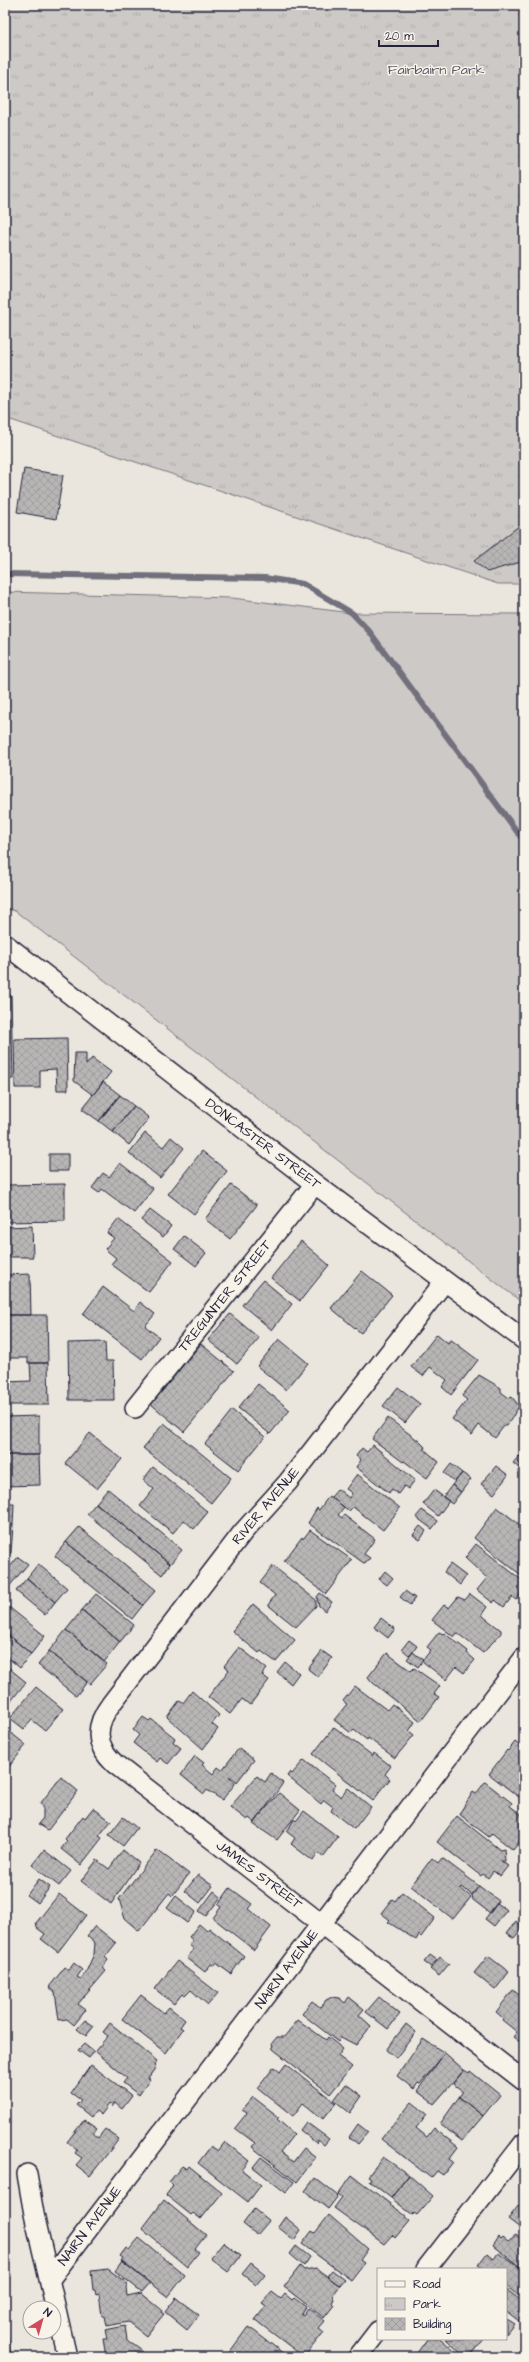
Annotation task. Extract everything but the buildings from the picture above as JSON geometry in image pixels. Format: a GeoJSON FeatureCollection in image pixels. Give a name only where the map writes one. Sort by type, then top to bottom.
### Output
{"type":"FeatureCollection","features":[{"type":"Feature","properties":{"kind":"street","name":"DONCASTER STREET"},"geometry":{"type":"LineString","coordinates":[[5,944],[315,1184],[524,1340]]}},
{"type":"Feature","properties":{"kind":"street","name":"TREGUNTER STREET"},"geometry":{"type":"LineString","coordinates":[[135,1408],[315,1184]]}},
{"type":"Feature","properties":{"kind":"street","name":"RIVER AVENUE"},"geometry":{"type":"LineString","coordinates":[[98,1736],[99,1724],[103,1714],[243,1532],[288,1482],[445,1281]]}},
{"type":"Feature","properties":{"kind":"street","name":"NAIRN AVENUE"},"geometry":{"type":"LineString","coordinates":[[50,2278],[524,1658]]}},
{"type":"Feature","properties":{"kind":"street","name":"JAMES STREET"},"geometry":{"type":"LineString","coordinates":[[98,1736],[104,1752],[115,1764],[524,2081]]}},
{"type":"Feature","properties":{"kind":"street"},"geometry":{"type":"LineString","coordinates":[[427,2268],[524,2143]]}},
{"type":"Feature","properties":{"kind":"street"},"geometry":{"type":"LineString","coordinates":[[27,2174],[34,2214],[67,2357]]}},
{"type":"Feature","properties":{"kind":"street"},"geometry":{"type":"LineString","coordinates":[[358,2357],[377,2332]]}},
{"type":"Feature","properties":{"kind":"green space","name":"Fairbairn Park"},"geometry":{"type":"Polygon","coordinates":[[[5,5],[524,5],[524,584],[498,584],[5,418],[5,5]]]}},
{"type":"Feature","properties":{"kind":"green space"},"geometry":{"type":"Polygon","coordinates":[[[5,592],[232,598],[352,613],[524,614],[524,1304],[15,911],[5,908],[5,592]]]}},
{"type":"Feature","properties":{"kind":"waterway"},"geometry":{"type":"LineString","coordinates":[[5,574],[265,578],[303,584],[352,613],[369,631],[524,841]]}}]}
